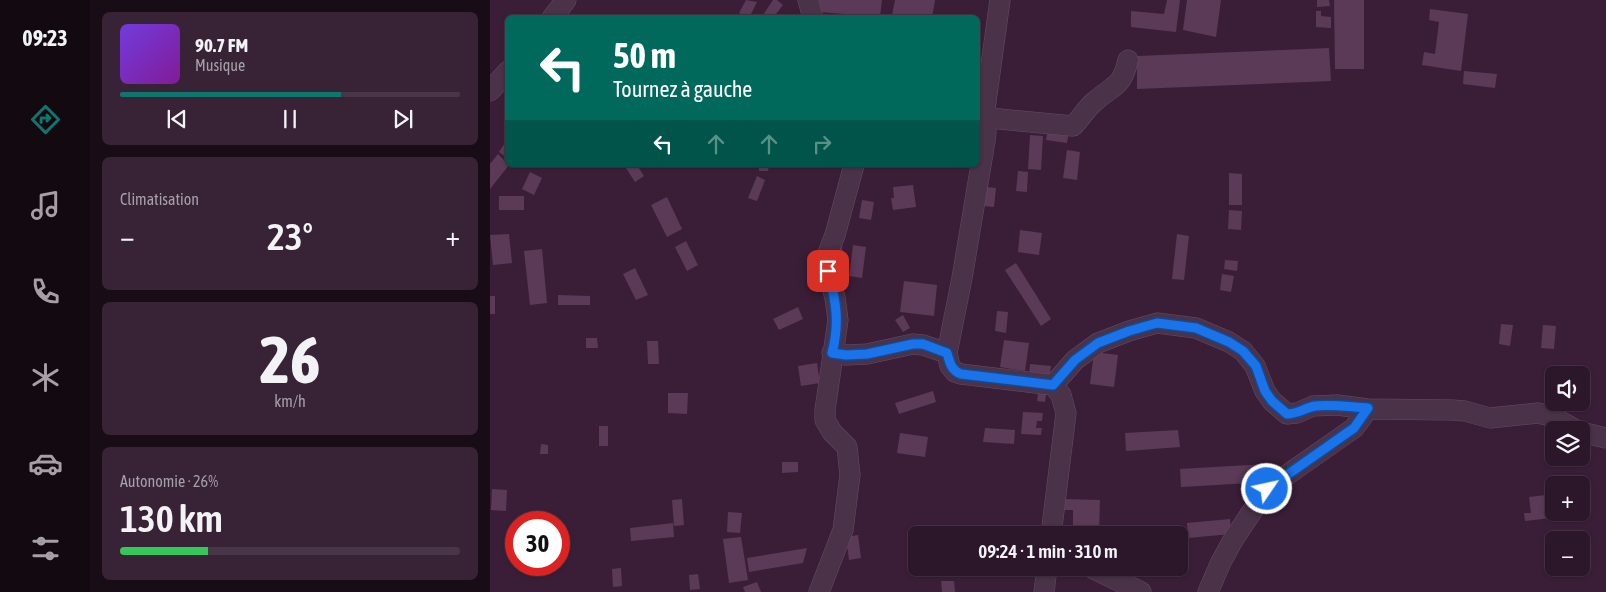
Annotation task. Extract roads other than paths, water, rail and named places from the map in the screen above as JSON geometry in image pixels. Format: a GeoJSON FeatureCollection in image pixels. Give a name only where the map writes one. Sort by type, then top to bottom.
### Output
{"type":"FeatureCollection","features":[{"type":"Feature","properties":{"kind":"street"},"geometry":{"type":"LineString","coordinates":[[554,15],[566,0]]}},
{"type":"Feature","properties":{"kind":"street"},"geometry":{"type":"LineString","coordinates":[[808,0],[812,15]]}},
{"type":"Feature","properties":{"kind":"street"},"geometry":{"type":"LineString","coordinates":[[1000,0],[981,115],[986,132],[985,141],[962,278],[947,353],[950,366],[955,372],[1053,385],[1061,395],[1066,413],[1052,526]]}},
{"type":"Feature","properties":{"kind":"street"},"geometry":{"type":"LineString","coordinates":[[981,115],[1000,119],[1073,126],[1092,104],[1121,81],[1128,60]]}},
{"type":"Feature","properties":{"kind":"street"},"geometry":{"type":"LineString","coordinates":[[490,91],[505,74]]}},
{"type":"Feature","properties":{"kind":"street"},"geometry":{"type":"LineString","coordinates":[[819,592],[843,530],[850,475],[847,447],[832,432],[825,420],[827,385],[838,320],[828,271],[828,253],[835,235],[853,167]]}},
{"type":"Feature","properties":{"kind":"street"},"geometry":{"type":"LineString","coordinates":[[1053,385],[1075,360],[1098,343],[1157,323],[1196,328],[1229,342],[1243,351],[1256,366],[1265,391],[1272,401],[1287,414],[1313,406],[1337,405],[1368,408],[1465,411],[1490,418],[1538,413],[1551,416],[1560,421]]}},
{"type":"Feature","properties":{"kind":"street"},"geometry":{"type":"LineString","coordinates":[[832,353],[846,355],[867,354],[913,344],[923,344],[947,353]]}},
{"type":"Feature","properties":{"kind":"street"},"geometry":{"type":"LineString","coordinates":[[1208,592],[1229,547],[1267,489],[1354,428],[1368,408]]}},
{"type":"Feature","properties":{"kind":"street"},"geometry":{"type":"LineString","coordinates":[[1590,434],[1606,438]]}},
{"type":"Feature","properties":{"kind":"street"},"geometry":{"type":"LineString","coordinates":[[1044,592],[1046,576]]}},
{"type":"Feature","properties":{"kind":"street"},"geometry":{"type":"LineString","coordinates":[[1108,576],[1141,592]]}}]}
